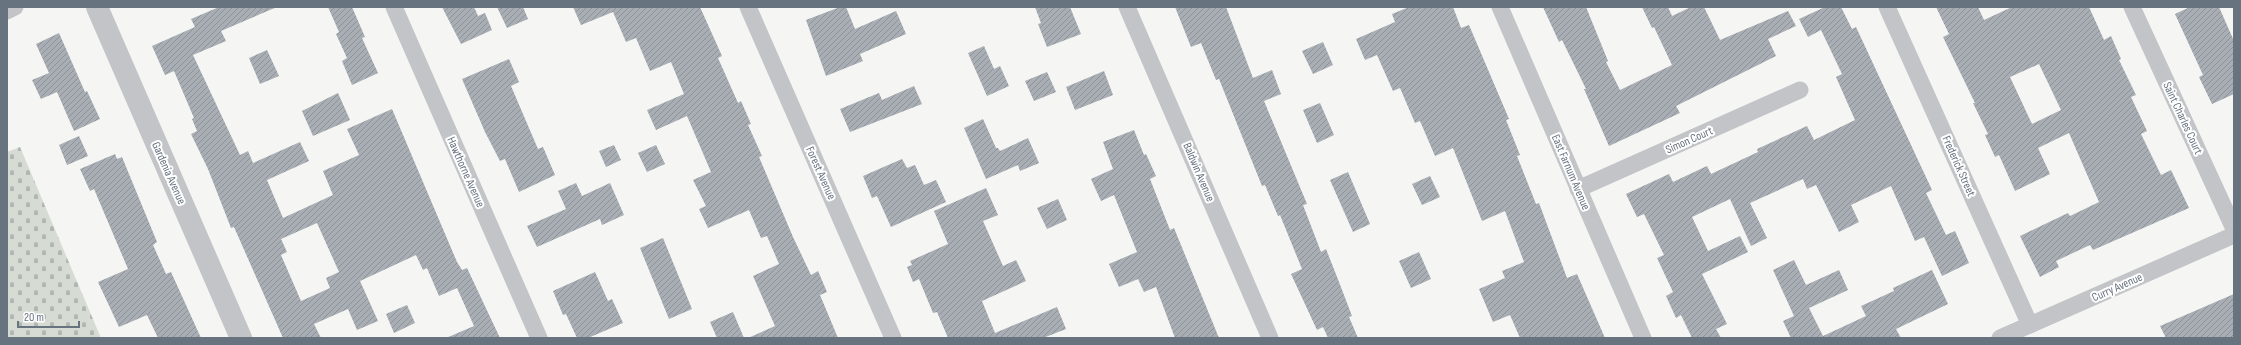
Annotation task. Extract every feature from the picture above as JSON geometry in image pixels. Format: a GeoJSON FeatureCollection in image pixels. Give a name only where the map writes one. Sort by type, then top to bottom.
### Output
{"type":"FeatureCollection","features":[{"type":"Feature","properties":{"kind":"street"},"geometry":{"type":"LineString","coordinates":[[7,11],[15,7]]}},
{"type":"Feature","properties":{"kind":"street","name":"Gardenia Avenue"},"geometry":{"type":"LineString","coordinates":[[97,7],[241,338]]}},
{"type":"Feature","properties":{"kind":"street","name":"Hawthorne Avenue"},"geometry":{"type":"LineString","coordinates":[[394,7],[538,338]]}},
{"type":"Feature","properties":{"kind":"street","name":"Forest Avenue"},"geometry":{"type":"LineString","coordinates":[[748,7],[893,338]]}},
{"type":"Feature","properties":{"kind":"street","name":"Baldwin Avenue"},"geometry":{"type":"LineString","coordinates":[[1127,7],[1270,338]]}},
{"type":"Feature","properties":{"kind":"street","name":"East Farnum Avenue"},"geometry":{"type":"LineString","coordinates":[[1500,7],[1643,338]]}},
{"type":"Feature","properties":{"kind":"street","name":"Frederick Street"},"geometry":{"type":"LineString","coordinates":[[1887,7],[2030,325]]}},
{"type":"Feature","properties":{"kind":"street","name":"Saint Charles Court"},"geometry":{"type":"LineString","coordinates":[[2132,7],[2234,229]]}},
{"type":"Feature","properties":{"kind":"street","name":"Simon Court"},"geometry":{"type":"LineString","coordinates":[[1578,189],[1800,90]]}},
{"type":"Feature","properties":{"kind":"street","name":"Curry Avenue"},"geometry":{"type":"LineString","coordinates":[[2000,338],[2234,235]]}},
{"type":"Feature","properties":{"kind":"green space"},"geometry":{"type":"Polygon","coordinates":[[[20,147],[101,338],[7,338],[7,152],[20,147]]]}},
{"type":"Feature","properties":{"kind":"building"},"geometry":{"type":"Polygon","coordinates":[[[219,7],[277,7],[221,31],[226,41],[193,55],[240,155],[248,151],[253,163],[300,142],[309,161],[267,180],[283,218],[333,195],[323,171],[359,155],[347,129],[392,109],[457,262],[462,270],[467,268],[500,338],[446,338],[474,326],[457,288],[439,296],[427,268],[423,270],[416,255],[360,281],[378,321],[357,330],[348,309],[314,324],[321,338],[283,338],[234,227],[231,228],[208,169],[191,134],[197,131],[192,119],[194,118],[174,71],[165,75],[152,46],[195,27],[191,19],[219,7]],[[317,223],[281,239],[287,252],[281,255],[301,301],[330,288],[326,278],[339,272],[317,223]]]}},
{"type":"Feature","properties":{"kind":"building"},"geometry":{"type":"Polygon","coordinates":[[[328,7],[352,7],[365,37],[362,38],[378,73],[352,85],[342,61],[347,58],[336,34],[339,32],[328,7]]]}},
{"type":"Feature","properties":{"kind":"building"},"geometry":{"type":"Polygon","coordinates":[[[442,7],[474,7],[478,16],[485,13],[492,30],[461,44],[442,7]]]}},
{"type":"Feature","properties":{"kind":"building"},"geometry":{"type":"Polygon","coordinates":[[[497,7],[523,7],[528,19],[507,28],[497,7]]]}},
{"type":"Feature","properties":{"kind":"building"},"geometry":{"type":"Polygon","coordinates":[[[573,7],[700,7],[722,56],[718,58],[738,103],[741,101],[751,124],[748,125],[762,156],[759,157],[793,237],[811,275],[818,271],[827,292],[820,295],[838,338],[748,338],[775,326],[753,276],[779,264],[767,236],[761,238],[749,210],[708,228],[699,209],[706,206],[693,180],[711,172],[687,116],[656,130],[647,110],[684,94],[671,62],[650,71],[636,38],[626,42],[613,12],[581,25],[573,7]]]}},
{"type":"Feature","properties":{"kind":"building"},"geometry":{"type":"Polygon","coordinates":[[[840,7],[846,7],[855,29],[896,11],[906,34],[860,54],[863,61],[826,76],[806,20],[840,7]]]}},
{"type":"Feature","properties":{"kind":"building"},"geometry":{"type":"Polygon","coordinates":[[[1035,7],[1070,7],[1081,34],[1047,47],[1038,24],[1041,23],[1035,7]]]}},
{"type":"Feature","properties":{"kind":"building"},"geometry":{"type":"Polygon","coordinates":[[[1175,7],[1226,7],[1253,78],[1272,70],[1281,94],[1264,101],[1307,204],[1303,205],[1321,252],[1326,249],[1352,316],[1349,317],[1358,338],[1328,338],[1323,327],[1317,330],[1291,274],[1302,269],[1280,215],[1278,216],[1265,185],[1262,186],[1219,79],[1216,80],[1201,43],[1191,47],[1175,7]]]}},
{"type":"Feature","properties":{"kind":"building"},"geometry":{"type":"Polygon","coordinates":[[[1409,7],[1453,7],[1461,28],[1469,25],[1509,119],[1506,120],[1520,155],[1517,156],[1536,204],[1539,203],[1567,278],[1577,274],[1605,338],[1520,338],[1510,315],[1493,322],[1479,289],[1505,278],[1502,271],[1524,262],[1505,211],[1482,221],[1453,148],[1435,156],[1420,121],[1415,123],[1400,88],[1393,91],[1377,55],[1365,60],[1356,39],[1395,22],[1392,14],[1409,7]]]}},
{"type":"Feature","properties":{"kind":"building"},"geometry":{"type":"Polygon","coordinates":[[[1543,7],[1586,7],[1608,61],[1606,62],[1620,90],[1672,65],[1654,27],[1652,28],[1642,7],[1668,7],[1672,16],[1691,7],[1704,7],[1720,40],[1788,11],[1796,26],[1768,39],[1776,56],[1676,106],[1680,113],[1609,146],[1584,89],[1586,89],[1562,40],[1559,42],[1543,7]]]}},
{"type":"Feature","properties":{"kind":"building"},"geometry":{"type":"Polygon","coordinates":[[[1825,7],[1841,7],[1852,29],[1856,27],[1932,190],[1926,193],[1946,235],[1955,231],[1969,263],[1942,276],[1924,237],[1915,241],[1891,186],[1851,205],[1859,222],[1839,232],[1816,185],[1807,189],[1803,179],[1750,203],[1767,238],[1751,246],[1730,199],[1692,217],[1708,251],[1740,236],[1748,252],[1702,274],[1727,324],[1716,329],[1721,338],[1692,338],[1681,315],[1676,318],[1666,296],[1673,292],[1657,258],[1664,255],[1644,214],[1637,217],[1626,194],[1669,174],[1673,182],[1707,166],[1711,174],[1758,152],[1757,149],[1807,126],[1814,140],[1855,120],[1836,77],[1842,74],[1821,30],[1808,37],[1799,19],[1825,7]]]}},
{"type":"Feature","properties":{"kind":"building"},"geometry":{"type":"Polygon","coordinates":[[[1936,7],[1978,7],[1984,20],[2012,7],[2089,7],[2104,40],[2111,36],[2121,59],[2119,60],[2136,95],[2131,97],[2147,131],[2141,134],[2161,175],[2171,170],[2189,208],[2093,250],[2090,245],[2056,261],[2059,267],[2040,277],[2020,236],[2068,213],[2070,216],[2099,202],[2069,133],[2038,148],[2050,174],[2015,191],[1999,155],[1995,157],[1985,135],[1988,134],[1973,103],[1975,103],[1943,37],[1949,34],[1936,7]],[[2039,64],[2010,77],[2032,124],[2061,110],[2039,64]]]}},
{"type":"Feature","properties":{"kind":"building"},"geometry":{"type":"Polygon","coordinates":[[[2190,7],[2219,7],[2234,41],[2234,94],[2212,104],[2199,77],[2203,75],[2175,14],[2190,7]]]}},
{"type":"Feature","properties":{"kind":"building"},"geometry":{"type":"Polygon","coordinates":[[[59,33],[85,92],[87,91],[100,119],[74,131],[57,92],[41,99],[32,80],[49,73],[36,44],[59,33]]]}},
{"type":"Feature","properties":{"kind":"building"},"geometry":{"type":"Polygon","coordinates":[[[1323,42],[1333,65],[1313,74],[1302,51],[1323,42]]]}},
{"type":"Feature","properties":{"kind":"building"},"geometry":{"type":"Polygon","coordinates":[[[984,46],[994,69],[1000,66],[1009,86],[987,96],[968,53],[984,46]]]}},
{"type":"Feature","properties":{"kind":"building"},"geometry":{"type":"Polygon","coordinates":[[[267,50],[279,76],[260,84],[249,58],[267,50]]]}},
{"type":"Feature","properties":{"kind":"building"},"geometry":{"type":"Polygon","coordinates":[[[509,59],[519,82],[511,86],[538,149],[543,147],[555,175],[519,192],[505,159],[500,161],[485,132],[462,79],[509,59]]]}},
{"type":"Feature","properties":{"kind":"building"},"geometry":{"type":"Polygon","coordinates":[[[1104,71],[1113,95],[1075,110],[1066,87],[1104,71]]]}},
{"type":"Feature","properties":{"kind":"building"},"geometry":{"type":"Polygon","coordinates":[[[1047,72],[1056,92],[1034,101],[1025,81],[1047,72]]]}},
{"type":"Feature","properties":{"kind":"building"},"geometry":{"type":"Polygon","coordinates":[[[914,86],[922,104],[850,132],[840,109],[879,93],[882,100],[914,86]]]}},
{"type":"Feature","properties":{"kind":"building"},"geometry":{"type":"Polygon","coordinates":[[[338,93],[350,120],[313,136],[302,111],[338,93]]]}},
{"type":"Feature","properties":{"kind":"building"},"geometry":{"type":"Polygon","coordinates":[[[1320,103],[1334,135],[1317,143],[1303,110],[1320,103]]]}},
{"type":"Feature","properties":{"kind":"building"},"geometry":{"type":"Polygon","coordinates":[[[983,119],[996,148],[1000,151],[1028,138],[1039,163],[1020,171],[1018,165],[986,179],[964,128],[983,119]]]}},
{"type":"Feature","properties":{"kind":"building"},"geometry":{"type":"Polygon","coordinates":[[[1134,130],[1144,155],[1146,154],[1156,176],[1150,179],[1170,230],[1174,228],[1219,338],[1175,338],[1156,287],[1144,292],[1138,279],[1119,287],[1109,264],[1137,252],[1114,195],[1101,201],[1091,179],[1113,169],[1103,142],[1134,130]]]}},
{"type":"Feature","properties":{"kind":"building"},"geometry":{"type":"Polygon","coordinates":[[[79,136],[88,156],[67,165],[59,145],[79,136]]]}},
{"type":"Feature","properties":{"kind":"building"},"geometry":{"type":"Polygon","coordinates":[[[614,145],[621,160],[606,167],[599,151],[614,145]]]}},
{"type":"Feature","properties":{"kind":"building"},"geometry":{"type":"Polygon","coordinates":[[[656,145],[665,164],[647,172],[638,153],[656,145]]]}},
{"type":"Feature","properties":{"kind":"building"},"geometry":{"type":"Polygon","coordinates":[[[115,154],[117,159],[122,157],[157,242],[153,245],[166,274],[171,272],[201,338],[158,338],[147,315],[119,327],[98,282],[128,269],[94,189],[90,191],[80,169],[115,154]]]}},
{"type":"Feature","properties":{"kind":"building"},"geometry":{"type":"Polygon","coordinates":[[[902,159],[907,168],[915,165],[924,185],[936,180],[946,202],[891,227],[877,196],[872,198],[863,176],[902,159]]]}},
{"type":"Feature","properties":{"kind":"building"},"geometry":{"type":"Polygon","coordinates":[[[1348,172],[1370,224],[1353,232],[1330,180],[1348,172]]]}},
{"type":"Feature","properties":{"kind":"building"},"geometry":{"type":"Polygon","coordinates":[[[1430,176],[1440,197],[1422,205],[1412,184],[1430,176]]]}},
{"type":"Feature","properties":{"kind":"building"},"geometry":{"type":"Polygon","coordinates":[[[576,183],[582,196],[610,183],[624,215],[602,225],[600,219],[537,247],[527,226],[566,209],[558,191],[576,183]]]}},
{"type":"Feature","properties":{"kind":"building"},"geometry":{"type":"Polygon","coordinates":[[[986,188],[998,215],[983,221],[1003,266],[1016,260],[1026,281],[982,301],[995,333],[1057,307],[1066,329],[1043,338],[948,338],[937,312],[933,313],[919,279],[913,282],[907,267],[912,265],[910,261],[948,244],[934,211],[986,188]]]}},
{"type":"Feature","properties":{"kind":"building"},"geometry":{"type":"Polygon","coordinates":[[[1058,199],[1067,220],[1047,229],[1037,208],[1058,199]]]}},
{"type":"Feature","properties":{"kind":"building"},"geometry":{"type":"Polygon","coordinates":[[[663,238],[692,309],[669,319],[640,248],[663,238]]]}},
{"type":"Feature","properties":{"kind":"building"},"geometry":{"type":"Polygon","coordinates":[[[1419,252],[1431,279],[1411,288],[1399,261],[1419,252]]]}},
{"type":"Feature","properties":{"kind":"building"},"geometry":{"type":"Polygon","coordinates":[[[1794,260],[1806,285],[1839,270],[1848,290],[1809,308],[1823,336],[1866,316],[1861,306],[1894,291],[1893,288],[1932,270],[1948,304],[1896,329],[1901,338],[1791,338],[1783,321],[1794,316],[1773,270],[1794,260]]]}},
{"type":"Feature","properties":{"kind":"building"},"geometry":{"type":"Polygon","coordinates":[[[595,272],[608,301],[612,299],[623,323],[588,338],[577,338],[566,314],[563,315],[553,291],[595,272]]]}},
{"type":"Feature","properties":{"kind":"building"},"geometry":{"type":"Polygon","coordinates":[[[2234,294],[2234,338],[2166,338],[2160,326],[2234,294]]]}},
{"type":"Feature","properties":{"kind":"building"},"geometry":{"type":"Polygon","coordinates":[[[407,305],[415,323],[394,333],[386,314],[407,305]]]}},
{"type":"Feature","properties":{"kind":"building"},"geometry":{"type":"Polygon","coordinates":[[[733,312],[744,338],[717,338],[710,322],[733,312]]]}}]}
